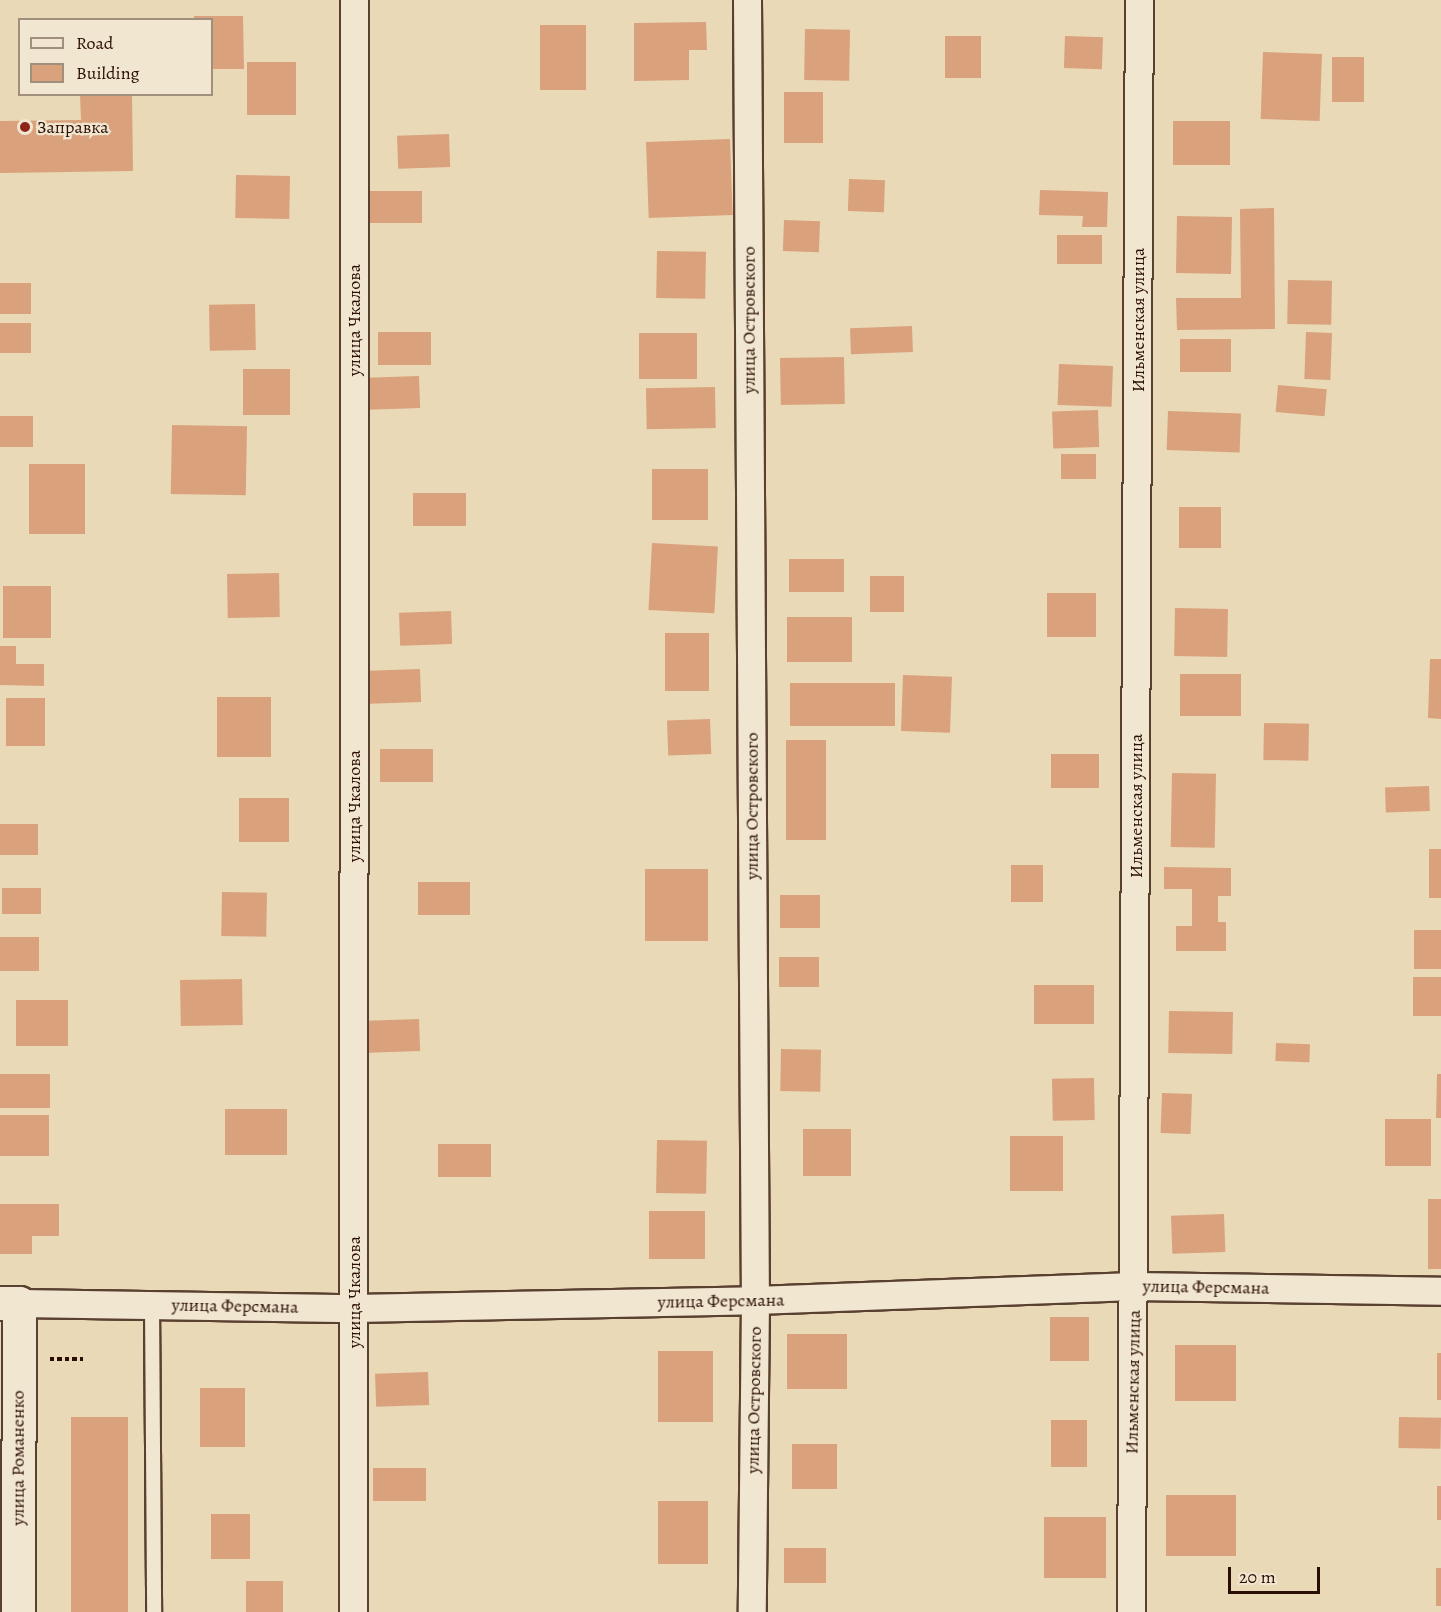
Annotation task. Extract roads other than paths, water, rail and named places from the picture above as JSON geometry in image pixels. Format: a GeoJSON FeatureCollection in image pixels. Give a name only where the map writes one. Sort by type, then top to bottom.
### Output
{"type":"FeatureCollection","features":[{"type":"Feature","properties":{"kind":"main road","name":"улица Романенко"},"geometry":{"type":"LineString","coordinates":[[9,1303],[18,1612]]}},
{"type":"Feature","properties":{"kind":"street","name":"улица Чкалова"},"geometry":{"type":"LineString","coordinates":[[353,1612],[354,0]]}},
{"type":"Feature","properties":{"kind":"street","name":"улица Островского"},"geometry":{"type":"LineString","coordinates":[[747,0],[755,1300],[752,1612]]}},
{"type":"Feature","properties":{"kind":"street","name":"Ильменская улица"},"geometry":{"type":"LineString","coordinates":[[1131,1612],[1139,0]]}},
{"type":"Feature","properties":{"kind":"street","name":"улица Ферсмана"},"geometry":{"type":"LineString","coordinates":[[9,1303],[354,1308],[755,1300],[1134,1286],[1441,1292]]}},
{"type":"Feature","properties":{"kind":"lane"},"geometry":{"type":"LineString","coordinates":[[152,1304],[154,1612]]}},
{"type":"Feature","properties":{"kind":"place","name":"Заправка"},"geometry":{"type":"Point","coordinates":[25,127]}}]}
